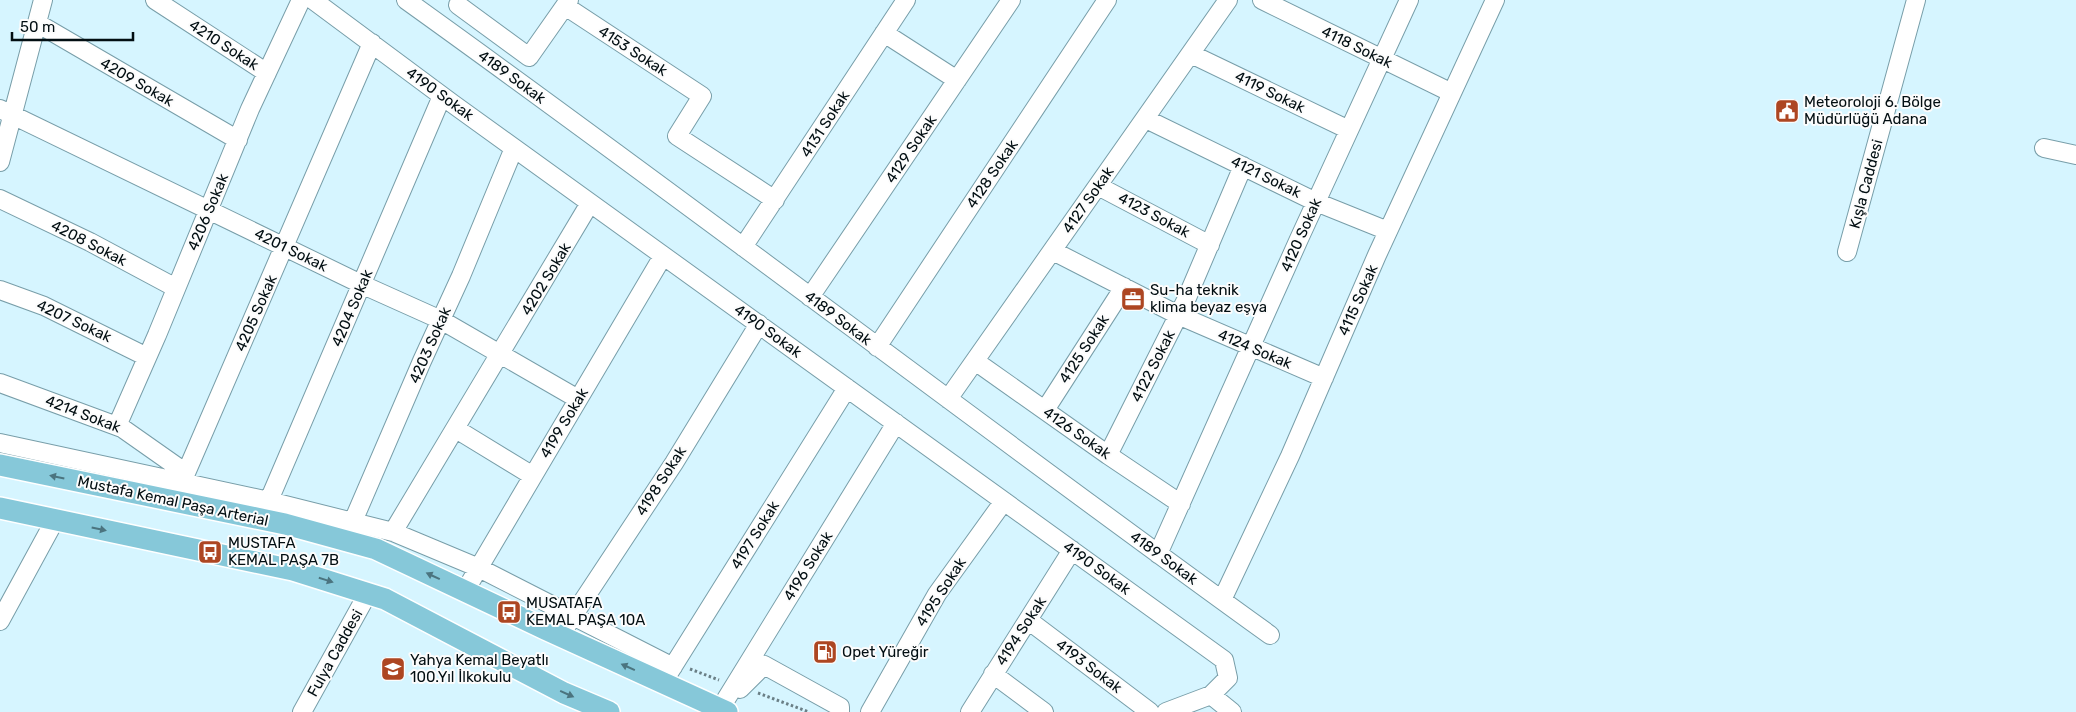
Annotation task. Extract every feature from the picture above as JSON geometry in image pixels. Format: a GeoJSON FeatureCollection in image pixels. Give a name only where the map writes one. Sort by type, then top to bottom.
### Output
{"type":"FeatureCollection","features":[{"type":"Feature","properties":{"kind":"main road","name":"Mustafa Kemal Paşa Arterial"},"geometry":{"type":"LineString","coordinates":[[0,465],[183,486],[349,532],[376,549],[560,636],[668,675],[724,710]]}},
{"type":"Feature","properties":{"kind":"main road"},"geometry":{"type":"LineString","coordinates":[[0,508],[293,570],[385,598],[564,694],[609,712]]}},
{"type":"Feature","properties":{"kind":"street"},"geometry":{"type":"LineString","coordinates":[[0,162],[6,111],[43,0]]}},
{"type":"Feature","properties":{"kind":"street","name":"4210 Sokak"},"geometry":{"type":"LineString","coordinates":[[155,0],[267,73]]}},
{"type":"Feature","properties":{"kind":"street","name":"4206 Sokak"},"geometry":{"type":"LineString","coordinates":[[117,426],[238,140],[301,0]]}},
{"type":"Feature","properties":{"kind":"street","name":"4190 Sokak"},"geometry":{"type":"LineString","coordinates":[[314,0],[442,96],[1224,660],[1228,678],[1211,695]]}},
{"type":"Feature","properties":{"kind":"street","name":"4189 Sokak"},"geometry":{"type":"LineString","coordinates":[[406,0],[1270,635]]}},
{"type":"Feature","properties":{"kind":"street","name":"4131 Sokak"},"geometry":{"type":"LineString","coordinates":[[743,247],[906,0]]}},
{"type":"Feature","properties":{"kind":"street","name":"4129 Sokak"},"geometry":{"type":"LineString","coordinates":[[810,297],[1011,0]]}},
{"type":"Feature","properties":{"kind":"street","name":"4128 Sokak"},"geometry":{"type":"LineString","coordinates":[[877,347],[1107,0]]}},
{"type":"Feature","properties":{"kind":"street","name":"4127 Sokak"},"geometry":{"type":"LineString","coordinates":[[948,400],[1228,0]]}},
{"type":"Feature","properties":{"kind":"street","name":"4118 Sokak"},"geometry":{"type":"LineString","coordinates":[[1262,0],[1452,93]]}},
{"type":"Feature","properties":{"kind":"street","name":"4120 Sokak"},"geometry":{"type":"LineString","coordinates":[[1158,554],[1250,347],[1409,0]]}},
{"type":"Feature","properties":{"kind":"street","name":"4115 Sokak"},"geometry":{"type":"LineString","coordinates":[[1222,600],[1290,456],[1388,231],[1495,0]]}},
{"type":"Feature","properties":{"kind":"street","name":"Kışla Caddesi"},"geometry":{"type":"LineString","coordinates":[[1848,252],[1916,0]]}},
{"type":"Feature","properties":{"kind":"street"},"geometry":{"type":"LineString","coordinates":[[442,26],[460,3],[528,57],[567,3]]}},
{"type":"Feature","properties":{"kind":"street","name":"4153 Sokak"},"geometry":{"type":"LineString","coordinates":[[567,3],[702,96],[677,136],[775,200]]}},
{"type":"Feature","properties":{"kind":"street","name":"4209 Sokak"},"geometry":{"type":"LineString","coordinates":[[36,23],[238,140]]}},
{"type":"Feature","properties":{"kind":"street"},"geometry":{"type":"LineString","coordinates":[[884,33],[957,80]]}},
{"type":"Feature","properties":{"kind":"street","name":"4205 Sokak"},"geometry":{"type":"LineString","coordinates":[[183,486],[372,43]]}},
{"type":"Feature","properties":{"kind":"street","name":"4119 Sokak"},"geometry":{"type":"LineString","coordinates":[[1191,54],[1349,130]]}},
{"type":"Feature","properties":{"kind":"street","name":"4204 Sokak"},"geometry":{"type":"LineString","coordinates":[[265,510],[363,285],[442,96]]}},
{"type":"Feature","properties":{"kind":"street","name":"4201 Sokak"},"geometry":{"type":"LineString","coordinates":[[6,111],[363,285],[441,320],[578,399]]}},
{"type":"Feature","properties":{"kind":"street","name":"4121 Sokak"},"geometry":{"type":"LineString","coordinates":[[1146,119],[1316,202],[1388,231]]}},
{"type":"Feature","properties":{"kind":"street","name":"4203 Sokak"},"geometry":{"type":"LineString","coordinates":[[349,532],[461,276],[514,148]]}},
{"type":"Feature","properties":{"kind":"street"},"geometry":{"type":"LineString","coordinates":[[2044,148],[2076,155]]}},
{"type":"Feature","properties":{"kind":"street","name":"4122 Sokak"},"geometry":{"type":"LineString","coordinates":[[1108,455],[1178,316],[1243,166]]}},
{"type":"Feature","properties":{"kind":"street","name":"4123 Sokak"},"geometry":{"type":"LineString","coordinates":[[1098,186],[1210,245]]}},
{"type":"Feature","properties":{"kind":"street","name":"4208 Sokak"},"geometry":{"type":"LineString","coordinates":[[0,199],[90,242],[176,288]]}},
{"type":"Feature","properties":{"kind":"street","name":"4202 Sokak"},"geometry":{"type":"LineString","coordinates":[[393,532],[501,355],[590,203]]}},
{"type":"Feature","properties":{"kind":"street","name":"4124 Sokak"},"geometry":{"type":"LineString","coordinates":[[1052,251],[1178,316],[1324,378]]}},
{"type":"Feature","properties":{"kind":"street","name":"4199 Sokak"},"geometry":{"type":"LineString","coordinates":[[465,591],[663,256]]}},
{"type":"Feature","properties":{"kind":"street","name":"4125 Sokak"},"geometry":{"type":"LineString","coordinates":[[1044,410],[1124,288]]}},
{"type":"Feature","properties":{"kind":"street","name":"4207 Sokak"},"geometry":{"type":"LineString","coordinates":[[0,290],[44,306],[147,357]]}},
{"type":"Feature","properties":{"kind":"street","name":"4198 Sokak"},"geometry":{"type":"LineString","coordinates":[[560,636],[674,463],[759,324]]}},
{"type":"Feature","properties":{"kind":"street","name":"4126 Sokak"},"geometry":{"type":"LineString","coordinates":[[976,361],[1108,455],[1181,504]]}},
{"type":"Feature","properties":{"kind":"street","name":"4214 Sokak"},"geometry":{"type":"LineString","coordinates":[[0,383],[117,426],[183,486]]}},
{"type":"Feature","properties":{"kind":"street","name":"4197 Sokak"},"geometry":{"type":"LineString","coordinates":[[668,675],[848,388]]}},
{"type":"Feature","properties":{"kind":"street","name":"4196 Sokak"},"geometry":{"type":"LineString","coordinates":[[724,710],[896,423]]}},
{"type":"Feature","properties":{"kind":"street"},"geometry":{"type":"LineString","coordinates":[[456,429],[533,476]]}},
{"type":"Feature","properties":{"kind":"street"},"geometry":{"type":"LineString","coordinates":[[0,443],[183,486]]}},
{"type":"Feature","properties":{"kind":"street","name":"4195 Sokak"},"geometry":{"type":"LineString","coordinates":[[870,712],[937,594],[1004,501]]}},
{"type":"Feature","properties":{"kind":"street"},"geometry":{"type":"LineString","coordinates":[[0,621],[55,520]]}},
{"type":"Feature","properties":{"kind":"street"},"geometry":{"type":"LineString","coordinates":[[349,532],[393,532],[479,568],[573,616],[668,675]]}},
{"type":"Feature","properties":{"kind":"street","name":"4194 Sokak"},"geometry":{"type":"LineString","coordinates":[[970,712],[1072,550]]}},
{"type":"Feature","properties":{"kind":"street","name":"Fulya Caddesi"},"geometry":{"type":"LineString","coordinates":[[302,712],[368,593]]}},
{"type":"Feature","properties":{"kind":"street","name":"4193 Sokak"},"geometry":{"type":"LineString","coordinates":[[1028,620],[1150,712]]}},
{"type":"Feature","properties":{"kind":"street"},"geometry":{"type":"LineString","coordinates":[[724,710],[764,665],[840,707],[840,712]]}},
{"type":"Feature","properties":{"kind":"street"},"geometry":{"type":"LineString","coordinates":[[993,674],[1044,712]]}},
{"type":"Feature","properties":{"kind":"street"},"geometry":{"type":"LineString","coordinates":[[1166,712],[1211,695],[1232,712]]}},
{"type":"Feature","properties":{"kind":"place","name":"Meteoroloji 6. Bölge Müdürlüğü Adana"},"geometry":{"type":"Point","coordinates":[1787,111]}},
{"type":"Feature","properties":{"kind":"place","name":"Su-ha teknik klima beyaz eşya"},"geometry":{"type":"Point","coordinates":[1133,299]}},
{"type":"Feature","properties":{"kind":"place","name":"MUSTAFA KEMAL PAŞA 7B"},"geometry":{"type":"Point","coordinates":[210,552]}},
{"type":"Feature","properties":{"kind":"place","name":"MUSATAFA KEMAL PAŞA 10A"},"geometry":{"type":"Point","coordinates":[509,612]}},
{"type":"Feature","properties":{"kind":"place","name":"Opet Yüreğir"},"geometry":{"type":"Point","coordinates":[825,652]}},
{"type":"Feature","properties":{"kind":"place","name":"Yahya Kemal Beyatlı 100.Yıl İlkokulu"},"geometry":{"type":"Point","coordinates":[393,669]}}]}
